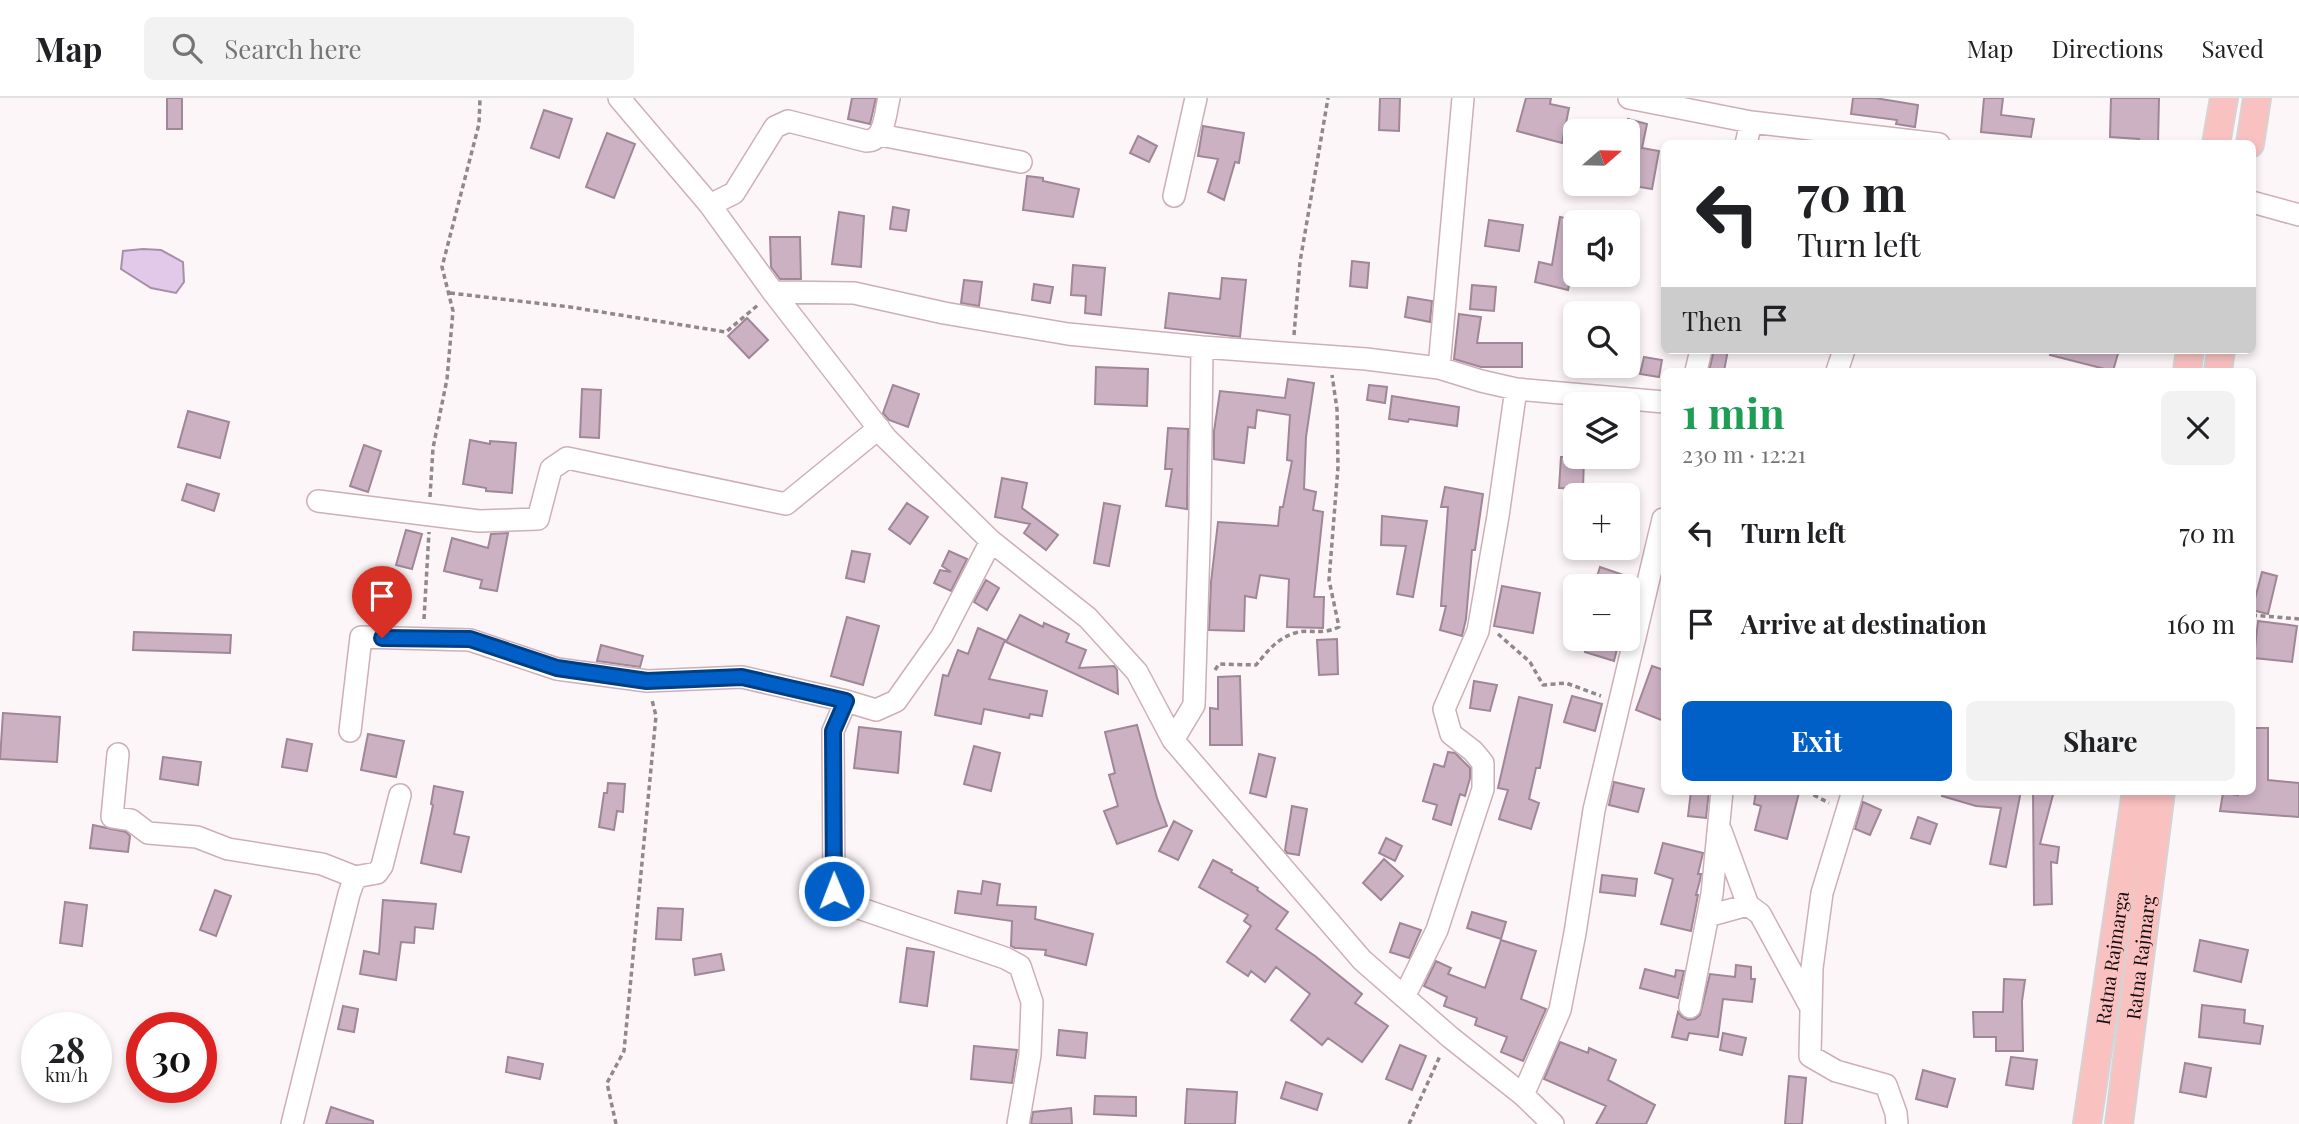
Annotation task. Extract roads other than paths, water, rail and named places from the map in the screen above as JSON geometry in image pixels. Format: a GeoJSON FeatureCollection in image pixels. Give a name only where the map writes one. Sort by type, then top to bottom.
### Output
{"type":"FeatureCollection","features":[{"type":"Feature","properties":{"kind":"main road"},"geometry":{"type":"LineString","coordinates":[[2217,140],[2224,98]]}},
{"type":"Feature","properties":{"kind":"main road"},"geometry":{"type":"LineString","coordinates":[[2251,140],[2257,98]]}},
{"type":"Feature","properties":{"kind":"main road","name":"Ratna Rajmarga"},"geometry":{"type":"LineString","coordinates":[[2087,1124],[2135,795]]}},
{"type":"Feature","properties":{"kind":"main road","name":"Ratna Rajmarg"},"geometry":{"type":"LineString","coordinates":[[2119,1124],[2160,795]]}},
{"type":"Feature","properties":{"kind":"street"},"geometry":{"type":"LineString","coordinates":[[619,98],[710,205],[773,292],[879,428],[991,541],[1088,618],[1137,672],[1173,740],[1362,960],[1450,1037],[1523,1095],[1553,1124]]}},
{"type":"Feature","properties":{"kind":"street"},"geometry":{"type":"LineString","coordinates":[[710,205],[734,193],[775,127],[788,121],[873,141],[880,135],[889,98]]}},
{"type":"Feature","properties":{"kind":"street"},"geometry":{"type":"LineString","coordinates":[[1174,196],[1196,98]]}},
{"type":"Feature","properties":{"kind":"street"},"geometry":{"type":"LineString","coordinates":[[1439,368],[1463,98]]}},
{"type":"Feature","properties":{"kind":"street"},"geometry":{"type":"LineString","coordinates":[[1629,98],[1716,106],[1751,122],[1905,140]]}},
{"type":"Feature","properties":{"kind":"street"},"geometry":{"type":"LineString","coordinates":[[1747,140],[1751,122]]}},
{"type":"Feature","properties":{"kind":"street"},"geometry":{"type":"LineString","coordinates":[[880,135],[1021,162]]}},
{"type":"Feature","properties":{"kind":"street"},"geometry":{"type":"LineString","coordinates":[[2256,203],[2299,215]]}},
{"type":"Feature","properties":{"kind":"street"},"geometry":{"type":"LineString","coordinates":[[773,292],[854,293],[944,313],[1068,334],[1332,356],[1439,368],[1481,382],[1516,389],[1661,402]]}},
{"type":"Feature","properties":{"kind":"street"},"geometry":{"type":"LineString","coordinates":[[1173,740],[1194,705],[1202,347]]}},
{"type":"Feature","properties":{"kind":"street"},"geometry":{"type":"LineString","coordinates":[[1404,997],[1437,930],[1483,789],[1483,763],[1473,751],[1451,734],[1444,709],[1478,631],[1516,389]]}},
{"type":"Feature","properties":{"kind":"street"},"geometry":{"type":"LineString","coordinates":[[318,501],[479,521],[538,519],[551,469],[567,458],[786,504],[879,428]]}},
{"type":"Feature","properties":{"kind":"street"},"geometry":{"type":"LineString","coordinates":[[1523,1095],[1560,1010],[1594,810],[1661,527]]}},
{"type":"Feature","properties":{"kind":"street"},"geometry":{"type":"LineString","coordinates":[[350,730],[361,637],[470,639],[557,668],[647,681],[742,677],[876,710],[896,701],[942,636],[991,541]]}},
{"type":"Feature","properties":{"kind":"street"},"geometry":{"type":"LineString","coordinates":[[846,701],[833,731],[834,891],[844,904],[1005,958],[1020,966],[1032,1002],[1030,1055],[1018,1124]]}},
{"type":"Feature","properties":{"kind":"street"},"geometry":{"type":"LineString","coordinates":[[118,754],[112,817],[131,820],[148,833],[197,837],[228,849],[322,864],[355,877],[377,873],[382,866],[400,795]]}},
{"type":"Feature","properties":{"kind":"street"},"geometry":{"type":"LineString","coordinates":[[1690,1007],[1708,916],[1722,795]]}},
{"type":"Feature","properties":{"kind":"street"},"geometry":{"type":"LineString","coordinates":[[1852,795],[1822,893],[1812,968],[1810,1056],[1836,1071],[1886,1085],[1897,1124]]}},
{"type":"Feature","properties":{"kind":"street"},"geometry":{"type":"LineString","coordinates":[[1718,825],[1748,905],[1760,914],[1811,1008]]}},
{"type":"Feature","properties":{"kind":"street"},"geometry":{"type":"LineString","coordinates":[[292,1124],[355,877]]}},
{"type":"Feature","properties":{"kind":"street"},"geometry":{"type":"LineString","coordinates":[[1708,916],[1748,905]]}}]}
